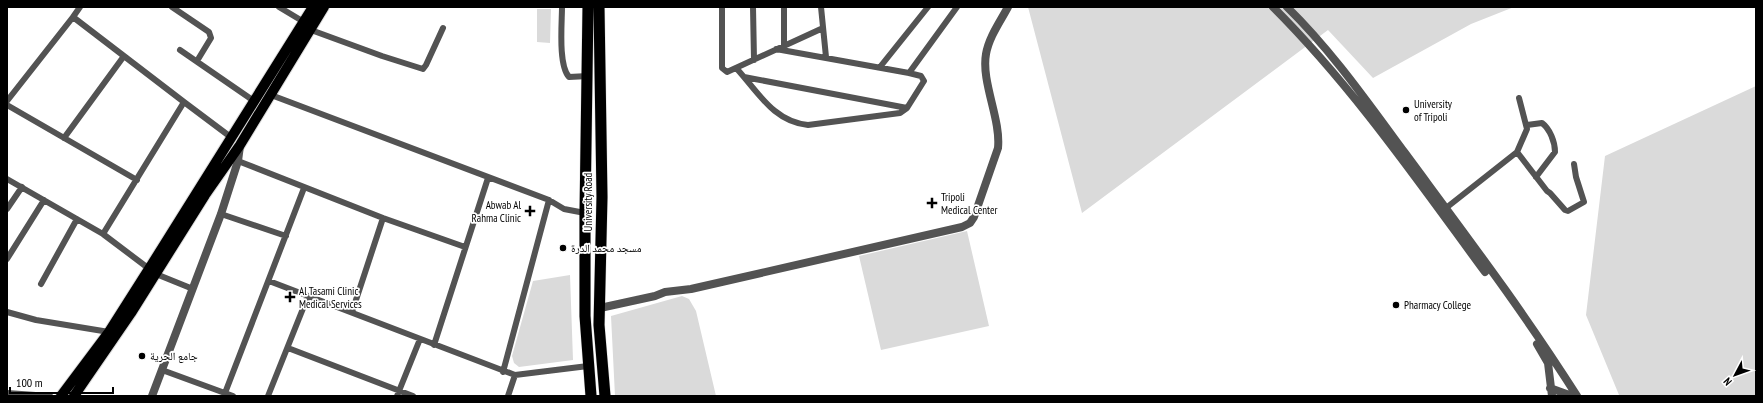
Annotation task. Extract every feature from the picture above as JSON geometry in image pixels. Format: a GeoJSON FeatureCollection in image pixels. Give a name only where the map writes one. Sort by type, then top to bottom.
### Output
{"type":"FeatureCollection","features":[{"type":"Feature","properties":{"kind":"highway","name":"University Road"},"geometry":{"type":"LineString","coordinates":[[588,7],[585,213],[586,316],[591,396]]}},
{"type":"Feature","properties":{"kind":"highway","name":"University Road"},"geometry":{"type":"LineString","coordinates":[[599,7],[602,197],[599,325],[605,396]]}},
{"type":"Feature","properties":{"kind":"main road"},"geometry":{"type":"LineString","coordinates":[[152,272],[240,145],[271,95],[307,26],[313,7]]}},
{"type":"Feature","properties":{"kind":"main road"},"geometry":{"type":"LineString","coordinates":[[74,396],[152,272],[254,101],[307,26],[324,7]]}},
{"type":"Feature","properties":{"kind":"main road"},"geometry":{"type":"LineString","coordinates":[[61,396],[144,285]]}},
{"type":"Feature","properties":{"kind":"street"},"geometry":{"type":"LineString","coordinates":[[7,101],[80,7]]}},
{"type":"Feature","properties":{"kind":"street"},"geometry":{"type":"LineString","coordinates":[[172,7],[209,32],[211,38],[197,61]]}},
{"type":"Feature","properties":{"kind":"street"},"geometry":{"type":"LineString","coordinates":[[279,7],[307,26],[382,56],[423,69],[426,66],[443,28]]}},
{"type":"Feature","properties":{"kind":"street"},"geometry":{"type":"LineString","coordinates":[[562,7],[562,56],[566,74],[569,77],[588,76]]}},
{"type":"Feature","properties":{"kind":"street"},"geometry":{"type":"LineString","coordinates":[[722,7],[722,68],[727,72],[737,69],[784,45],[823,28]]}},
{"type":"Feature","properties":{"kind":"street"},"geometry":{"type":"LineString","coordinates":[[754,7],[754,60]]}},
{"type":"Feature","properties":{"kind":"street"},"geometry":{"type":"LineString","coordinates":[[784,7],[784,45]]}},
{"type":"Feature","properties":{"kind":"street"},"geometry":{"type":"LineString","coordinates":[[821,7],[826,57]]}},
{"type":"Feature","properties":{"kind":"street"},"geometry":{"type":"LineString","coordinates":[[880,67],[928,7]]}},
{"type":"Feature","properties":{"kind":"street"},"geometry":{"type":"LineString","coordinates":[[909,73],[957,7]]}},
{"type":"Feature","properties":{"kind":"street"},"geometry":{"type":"LineString","coordinates":[[600,308],[655,296],[675,294],[683,290],[917,238],[962,227],[970,223],[974,216],[998,148],[999,138],[989,88],[986,55],[991,38],[1008,7]]}},
{"type":"Feature","properties":{"kind":"street"},"geometry":{"type":"LineString","coordinates":[[1273,7],[1313,49],[1438,206],[1537,343],[1548,363],[1551,392],[1561,390],[1572,396]]}},
{"type":"Feature","properties":{"kind":"street"},"geometry":{"type":"LineString","coordinates":[[1287,7],[1321,43],[1446,208],[1529,323],[1577,396]]}},
{"type":"Feature","properties":{"kind":"street"},"geometry":{"type":"LineString","coordinates":[[73,17],[232,138]]}},
{"type":"Feature","properties":{"kind":"street"},"geometry":{"type":"LineString","coordinates":[[1313,49],[1321,43]]}},
{"type":"Feature","properties":{"kind":"street"},"geometry":{"type":"LineString","coordinates":[[737,69],[774,112],[797,124],[808,125],[900,113],[907,108],[924,81],[921,76],[909,73],[776,49]]}},
{"type":"Feature","properties":{"kind":"street"},"geometry":{"type":"LineString","coordinates":[[180,50],[254,101]]}},
{"type":"Feature","properties":{"kind":"street"},"geometry":{"type":"LineString","coordinates":[[64,138],[124,56]]}},
{"type":"Feature","properties":{"kind":"street"},"geometry":{"type":"LineString","coordinates":[[744,77],[907,108]]}},
{"type":"Feature","properties":{"kind":"street"},"geometry":{"type":"LineString","coordinates":[[271,95],[549,200],[564,209],[585,213]]}},
{"type":"Feature","properties":{"kind":"street"},"geometry":{"type":"LineString","coordinates":[[1446,208],[1517,152],[1527,129],[1519,98]]}},
{"type":"Feature","properties":{"kind":"street"},"geometry":{"type":"LineString","coordinates":[[103,234],[184,102]]}},
{"type":"Feature","properties":{"kind":"street"},"geometry":{"type":"LineString","coordinates":[[7,105],[137,180]]}},
{"type":"Feature","properties":{"kind":"street"},"geometry":{"type":"LineString","coordinates":[[1527,125],[1542,123],[1546,126],[1555,148],[1555,152],[1536,177]]}},
{"type":"Feature","properties":{"kind":"street"},"geometry":{"type":"LineString","coordinates":[[152,396],[221,214],[238,161],[240,145]]}},
{"type":"Feature","properties":{"kind":"street"},"geometry":{"type":"LineString","coordinates":[[1517,152],[1547,191],[1565,210],[1568,211],[1584,202],[1576,177],[1574,164]]}},
{"type":"Feature","properties":{"kind":"street"},"geometry":{"type":"LineString","coordinates":[[238,161],[383,218],[465,247]]}},
{"type":"Feature","properties":{"kind":"street"},"geometry":{"type":"LineString","coordinates":[[434,345],[488,178]]}},
{"type":"Feature","properties":{"kind":"street"},"geometry":{"type":"LineString","coordinates":[[7,179],[103,234],[152,272],[193,289]]}},
{"type":"Feature","properties":{"kind":"street"},"geometry":{"type":"LineString","coordinates":[[7,209],[22,187]]}},
{"type":"Feature","properties":{"kind":"street"},"geometry":{"type":"LineString","coordinates":[[225,393],[304,188]]}},
{"type":"Feature","properties":{"kind":"street"},"geometry":{"type":"LineString","coordinates":[[7,259],[44,200]]}},
{"type":"Feature","properties":{"kind":"street"},"geometry":{"type":"LineString","coordinates":[[503,372],[549,200]]}},
{"type":"Feature","properties":{"kind":"street"},"geometry":{"type":"LineString","coordinates":[[221,214],[286,236]]}},
{"type":"Feature","properties":{"kind":"street"},"geometry":{"type":"LineString","coordinates":[[352,312],[383,218]]}},
{"type":"Feature","properties":{"kind":"street"},"geometry":{"type":"LineString","coordinates":[[41,284],[77,219]]}},
{"type":"Feature","properties":{"kind":"street"},"geometry":{"type":"LineString","coordinates":[[269,281],[503,372],[515,375],[588,366]]}},
{"type":"Feature","properties":{"kind":"street"},"geometry":{"type":"LineString","coordinates":[[268,396],[308,296]]}},
{"type":"Feature","properties":{"kind":"street"},"geometry":{"type":"LineString","coordinates":[[7,312],[36,320],[109,332]]}},
{"type":"Feature","properties":{"kind":"street"},"geometry":{"type":"LineString","coordinates":[[398,393],[420,339]]}},
{"type":"Feature","properties":{"kind":"street"},"geometry":{"type":"LineString","coordinates":[[288,348],[398,393],[413,396]]}},
{"type":"Feature","properties":{"kind":"street"},"geometry":{"type":"LineString","coordinates":[[162,370],[234,396]]}},
{"type":"Feature","properties":{"kind":"street"},"geometry":{"type":"LineString","coordinates":[[508,396],[515,375]]}},
{"type":"Feature","properties":{"kind":"street"},"geometry":{"type":"LineString","coordinates":[[7,393],[50,396]]}},
{"type":"Feature","properties":{"kind":"shaded area"},"geometry":{"type":"Polygon","coordinates":[[[1028,7],[1514,7],[1471,24],[1373,78],[1328,30],[1082,213],[1028,7]]]}},
{"type":"Feature","properties":{"kind":"shaded area"},"geometry":{"type":"Polygon","coordinates":[[[537,9],[551,9],[550,43],[537,42],[537,9]]]}},
{"type":"Feature","properties":{"kind":"shaded area"},"geometry":{"type":"Polygon","coordinates":[[[1756,86],[1756,396],[1619,395],[1586,315],[1605,156],[1756,86]]]}},
{"type":"Feature","properties":{"kind":"shaded area"},"geometry":{"type":"Polygon","coordinates":[[[967,231],[989,326],[881,350],[859,256],[967,231]]]}},
{"type":"Feature","properties":{"kind":"shaded area"},"geometry":{"type":"Polygon","coordinates":[[[570,275],[573,360],[519,367],[514,363],[512,356],[533,281],[570,275]]]}},
{"type":"Feature","properties":{"kind":"shaded area"},"geometry":{"type":"Polygon","coordinates":[[[682,296],[689,299],[696,311],[716,396],[615,396],[611,316],[682,296]]]}},
{"type":"Feature","properties":{"kind":"place","name":"University of Tripoli"},"geometry":{"type":"Point","coordinates":[1406,110]}},
{"type":"Feature","properties":{"kind":"place","name":"Tripoli Medical Center"},"geometry":{"type":"Point","coordinates":[932,203]}},
{"type":"Feature","properties":{"kind":"place","name":"Abwab Al Rahma Clinic"},"geometry":{"type":"Point","coordinates":[530,211]}},
{"type":"Feature","properties":{"kind":"place","name":"مسجد محمد الدرة"},"geometry":{"type":"Point","coordinates":[563,248]}},
{"type":"Feature","properties":{"kind":"place","name":"Al Tasami Clinic Medical Services"},"geometry":{"type":"Point","coordinates":[290,297]}},
{"type":"Feature","properties":{"kind":"place","name":"Pharmacy College"},"geometry":{"type":"Point","coordinates":[1396,305]}},
{"type":"Feature","properties":{"kind":"place","name":"جامع الحرية"},"geometry":{"type":"Point","coordinates":[142,356]}}]}
